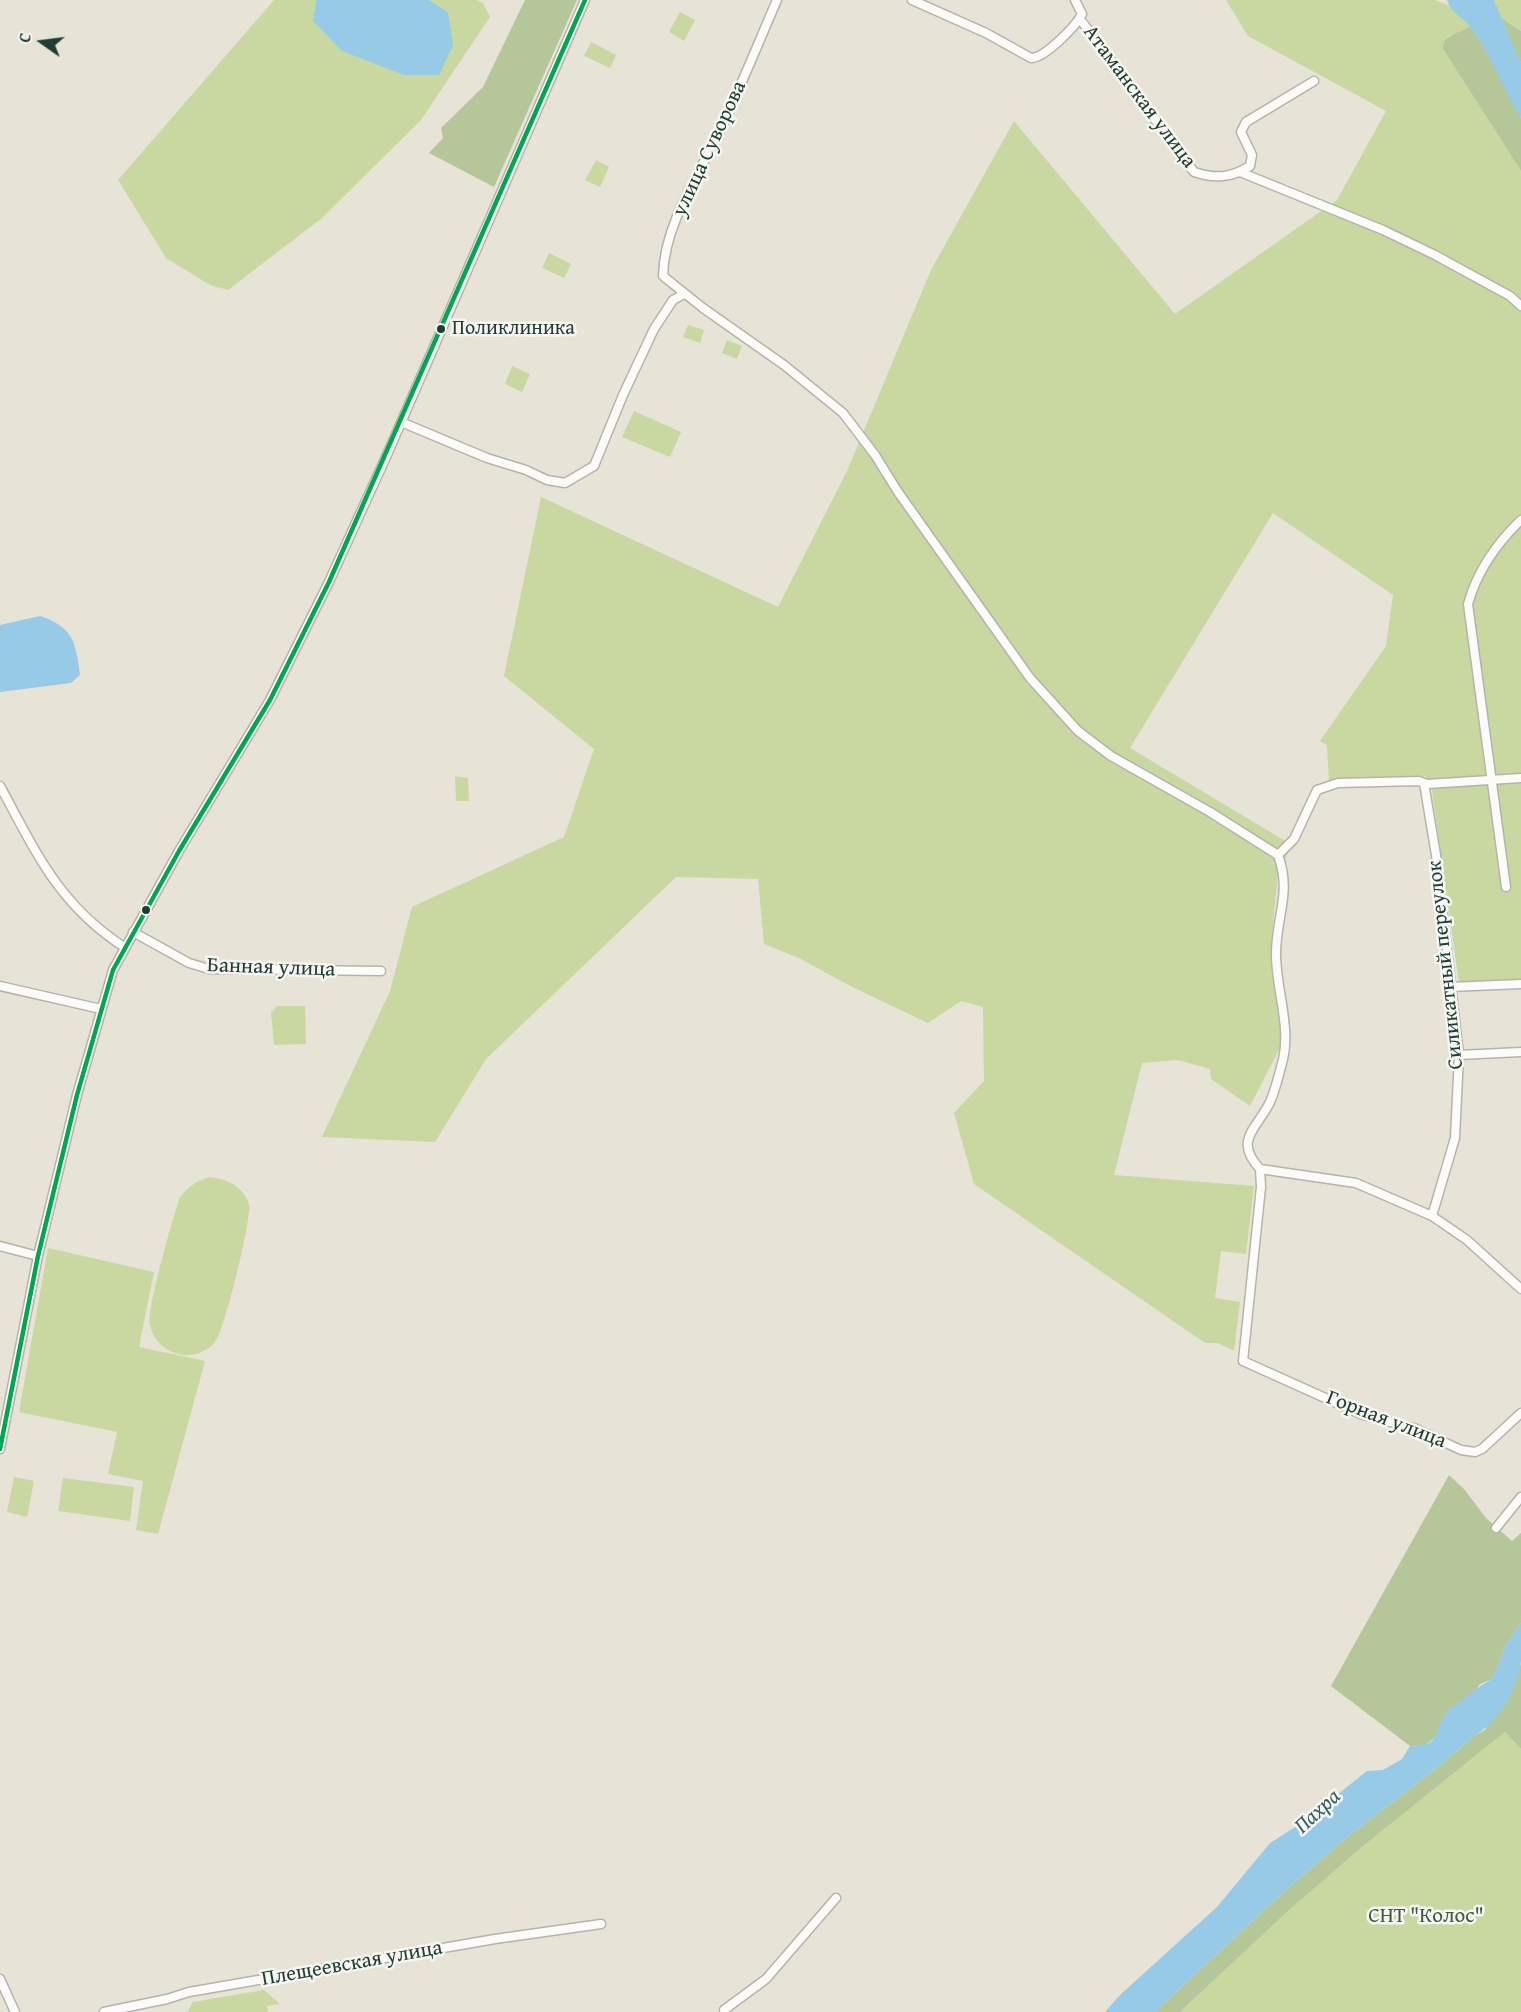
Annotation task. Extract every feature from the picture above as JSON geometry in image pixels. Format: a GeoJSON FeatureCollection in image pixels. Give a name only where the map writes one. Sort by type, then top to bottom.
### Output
{"type":"FeatureCollection","features":[{"type":"Feature","properties":{"kind":"street"},"geometry":{"type":"LineString","coordinates":[[0,1449],[38,1256],[76,1095],[113,970],[124,947],[285,671],[401,422],[585,0]]}},
{"type":"Feature","properties":{"kind":"street","name":"улица Суворова"},"geometry":{"type":"LineString","coordinates":[[684,294],[663,276],[664,254],[686,199],[720,130],[777,0]]}},
{"type":"Feature","properties":{"kind":"street"},"geometry":{"type":"LineString","coordinates":[[912,0],[986,33],[1031,58],[1036,58],[1058,43],[1080,19],[1082,14],[1075,0]]}},
{"type":"Feature","properties":{"kind":"street","name":"Атаманская улица"},"geometry":{"type":"LineString","coordinates":[[1080,19],[1194,172],[1220,177],[1231,177],[1240,172]]}},
{"type":"Feature","properties":{"kind":"street"},"geometry":{"type":"LineString","coordinates":[[1240,172],[1250,166],[1252,155],[1241,132],[1246,122],[1314,81]]}},
{"type":"Feature","properties":{"kind":"street"},"geometry":{"type":"LineString","coordinates":[[1240,172],[1383,230],[1435,255],[1510,297],[1521,306]]}},
{"type":"Feature","properties":{"kind":"street"},"geometry":{"type":"LineString","coordinates":[[401,422],[487,458],[526,470],[547,480],[565,483],[594,466],[623,395],[654,329],[673,300],[684,294],[784,365],[836,406],[848,420],[1030,678],[1078,731],[1111,756],[1210,812],[1278,855],[1285,873],[1286,893],[1276,954],[1286,1044],[1270,1102],[1251,1133],[1247,1145],[1249,1157],[1260,1169],[1356,1183],[1432,1216],[1467,1240],[1521,1289]]}},
{"type":"Feature","properties":{"kind":"street"},"geometry":{"type":"LineString","coordinates":[[1506,887],[1468,604],[1474,582],[1505,535],[1521,520]]}},
{"type":"Feature","properties":{"kind":"street"},"geometry":{"type":"LineString","coordinates":[[1278,855],[1294,839],[1317,790],[1338,783],[1419,781],[1424,783],[1521,778]]}},
{"type":"Feature","properties":{"kind":"street","name":"Силикатный переулок"},"geometry":{"type":"LineString","coordinates":[[1424,783],[1436,855],[1459,1055],[1455,1138],[1432,1216]]}},
{"type":"Feature","properties":{"kind":"street"},"geometry":{"type":"LineString","coordinates":[[0,786],[46,872],[78,910],[124,947]]}},
{"type":"Feature","properties":{"kind":"street","name":"Банная улица"},"geometry":{"type":"LineString","coordinates":[[133,932],[189,963],[209,969],[381,971]]}},
{"type":"Feature","properties":{"kind":"street"},"geometry":{"type":"LineString","coordinates":[[1450,987],[1521,984]]}},
{"type":"Feature","properties":{"kind":"street"},"geometry":{"type":"LineString","coordinates":[[0,986],[101,1009]]}},
{"type":"Feature","properties":{"kind":"street"},"geometry":{"type":"LineString","coordinates":[[1459,1055],[1521,1052]]}},
{"type":"Feature","properties":{"kind":"street","name":"Горная улица"},"geometry":{"type":"LineString","coordinates":[[1260,1169],[1261,1187],[1243,1361],[1363,1415],[1414,1428],[1461,1450],[1475,1452],[1482,1449],[1521,1413]]}},
{"type":"Feature","properties":{"kind":"street"},"geometry":{"type":"LineString","coordinates":[[0,1246],[38,1256]]}},
{"type":"Feature","properties":{"kind":"street"},"geometry":{"type":"LineString","coordinates":[[1496,1528],[1521,1497]]}},
{"type":"Feature","properties":{"kind":"street"},"geometry":{"type":"LineString","coordinates":[[724,2010],[766,1979],[836,1898]]}},
{"type":"Feature","properties":{"kind":"street","name":"Плещеевская улица"},"geometry":{"type":"LineString","coordinates":[[104,2012],[201,1990],[495,1939],[601,1924]]}},
{"type":"Feature","properties":{"kind":"street"},"geometry":{"type":"LineString","coordinates":[[0,1979],[15,2012]]}},
{"type":"Feature","properties":{"kind":"green space"},"geometry":{"type":"Polygon","coordinates":[[[274,0],[316,0],[313,21],[448,12],[429,0],[476,0],[483,3],[490,17],[421,120],[322,218],[228,290],[210,285],[166,258],[118,180],[274,0]]]}},
{"type":"Feature","properties":{"kind":"green space"},"geometry":{"type":"Polygon","coordinates":[[[525,0],[577,0],[494,187],[429,153],[443,138],[441,128],[483,87],[525,0]]]}},
{"type":"Feature","properties":{"kind":"green space"},"geometry":{"type":"Polygon","coordinates":[[[1226,0],[1435,0],[1448,5],[1470,26],[1462,32],[1448,36],[1443,49],[1521,171],[1521,981],[1459,983],[1431,784],[1425,776],[1329,781],[1327,745],[1320,741],[1386,646],[1393,595],[1273,513],[1130,748],[1292,845],[1278,873],[1272,935],[1282,1044],[1250,1106],[1211,1079],[1210,1069],[1178,1060],[1142,1063],[1114,1175],[1254,1186],[1246,1254],[1221,1251],[1215,1298],[1240,1302],[1234,1351],[1218,1343],[1205,1343],[974,1184],[954,1113],[984,1081],[983,1007],[961,1001],[928,1023],[852,987],[799,958],[764,944],[758,879],[676,877],[486,1059],[435,1142],[322,1137],[390,991],[412,907],[564,837],[594,749],[504,676],[541,497],[778,607],[847,471],[931,270],[1014,121],[1175,314],[1337,200],[1386,111],[1248,36],[1226,0]]]}},
{"type":"Feature","properties":{"kind":"green space"},"geometry":{"type":"Polygon","coordinates":[[[1494,0],[1521,0],[1521,31],[1501,18],[1494,0]]]}},
{"type":"Feature","properties":{"kind":"green space"},"geometry":{"type":"Polygon","coordinates":[[[680,12],[695,20],[684,41],[669,32],[680,12]]]}},
{"type":"Feature","properties":{"kind":"green space"},"geometry":{"type":"Polygon","coordinates":[[[1501,18],[1521,31],[1521,63],[1519,60],[1501,18]]]}},
{"type":"Feature","properties":{"kind":"green space"},"geometry":{"type":"Polygon","coordinates":[[[1470,26],[1486,50],[1521,118],[1521,171],[1443,49],[1449,37],[1470,26]]]}},
{"type":"Feature","properties":{"kind":"green space"},"geometry":{"type":"Polygon","coordinates":[[[591,42],[616,55],[610,68],[584,56],[591,42]]]}},
{"type":"Feature","properties":{"kind":"green space"},"geometry":{"type":"Polygon","coordinates":[[[596,160],[609,167],[600,187],[585,180],[596,160]]]}},
{"type":"Feature","properties":{"kind":"green space"},"geometry":{"type":"Polygon","coordinates":[[[549,253],[571,264],[564,278],[542,268],[549,253]]]}},
{"type":"Feature","properties":{"kind":"green space"},"geometry":{"type":"Polygon","coordinates":[[[688,325],[704,330],[700,343],[683,337],[688,325]]]}},
{"type":"Feature","properties":{"kind":"green space"},"geometry":{"type":"Polygon","coordinates":[[[727,340],[742,346],[737,359],[722,353],[727,340]]]}},
{"type":"Feature","properties":{"kind":"green space"},"geometry":{"type":"Polygon","coordinates":[[[512,366],[530,374],[522,392],[505,384],[512,366]]]}},
{"type":"Feature","properties":{"kind":"green space"},"geometry":{"type":"Polygon","coordinates":[[[634,411],[681,432],[670,457],[622,437],[634,411]]]}},
{"type":"Feature","properties":{"kind":"green space"},"geometry":{"type":"Polygon","coordinates":[[[455,776],[468,778],[469,801],[456,801],[455,776]]]}},
{"type":"Feature","properties":{"kind":"green space"},"geometry":{"type":"Polygon","coordinates":[[[277,1006],[305,1006],[306,1044],[274,1045],[271,1013],[277,1006]]]}},
{"type":"Feature","properties":{"kind":"green space"},"geometry":{"type":"Polygon","coordinates":[[[210,1177],[234,1184],[239,1188],[249,1204],[249,1213],[231,1296],[215,1342],[208,1349],[183,1355],[164,1347],[154,1336],[150,1326],[152,1302],[180,1197],[193,1184],[210,1177]]]}},
{"type":"Feature","properties":{"kind":"green space"},"geometry":{"type":"Polygon","coordinates":[[[48,1248],[154,1272],[139,1347],[205,1361],[158,1534],[136,1530],[143,1481],[108,1474],[117,1432],[19,1412],[48,1248]]]}},
{"type":"Feature","properties":{"kind":"green space"},"geometry":{"type":"Polygon","coordinates":[[[1449,1475],[1464,1489],[1486,1518],[1512,1541],[1521,1533],[1521,1623],[1505,1647],[1492,1679],[1480,1684],[1474,1693],[1447,1712],[1438,1735],[1423,1747],[1410,1746],[1331,1686],[1449,1475]]]}},
{"type":"Feature","properties":{"kind":"green space"},"geometry":{"type":"Polygon","coordinates":[[[14,1477],[34,1481],[27,1517],[7,1512],[14,1477]]]}},
{"type":"Feature","properties":{"kind":"green space"},"geometry":{"type":"Polygon","coordinates":[[[63,1478],[134,1487],[130,1521],[58,1511],[63,1478]]]}},
{"type":"Feature","properties":{"kind":"green space"},"geometry":{"type":"Polygon","coordinates":[[[1521,1664],[1521,1749],[1505,1732],[1362,1847],[1288,1911],[1180,2012],[1155,2012],[1269,1905],[1340,1843],[1442,1764],[1475,1735],[1485,1730],[1521,1664]]]}},
{"type":"Feature","properties":{"kind":"green space","name":"СНТ \"Колос\""},"geometry":{"type":"Polygon","coordinates":[[[1505,1732],[1521,1749],[1521,2012],[1180,2012],[1288,1911],[1362,1847],[1505,1732]]]}},
{"type":"Feature","properties":{"kind":"green space"},"geometry":{"type":"Polygon","coordinates":[[[264,1990],[280,2004],[267,2006],[268,2012],[187,2012],[193,2002],[264,1990]]]}},
{"type":"Feature","properties":{"kind":"water"},"geometry":{"type":"Polygon","coordinates":[[[316,0],[429,0],[448,12],[453,45],[439,75],[404,75],[342,51],[313,21],[316,0]]]}},
{"type":"Feature","properties":{"kind":"water"},"geometry":{"type":"Polygon","coordinates":[[[1447,0],[1494,0],[1521,63],[1521,118],[1478,38],[1468,24],[1451,8],[1447,0]]]}},
{"type":"Feature","properties":{"kind":"water"},"geometry":{"type":"Polygon","coordinates":[[[40,616],[60,625],[71,637],[77,653],[80,675],[71,683],[0,692],[0,625],[40,616]]]}},
{"type":"Feature","properties":{"kind":"water","name":"Пахра"},"geometry":{"type":"Polygon","coordinates":[[[1521,1623],[1521,1661],[1516,1682],[1506,1703],[1492,1722],[1316,1863],[1155,2012],[1105,2012],[1120,1995],[1217,1907],[1270,1843],[1303,1822],[1367,1771],[1383,1770],[1402,1759],[1410,1746],[1428,1744],[1433,1740],[1447,1712],[1492,1679],[1505,1647],[1521,1623]]]}},
{"type":"Feature","properties":{"kind":"transit line"},"geometry":{"type":"LineString","coordinates":[[0,1449],[38,1256],[77,1095],[113,970],[179,851],[270,700],[329,582],[585,0]]}},
{"type":"Feature","properties":{"kind":"place","name":"Поликлиника"},"geometry":{"type":"Point","coordinates":[441,329]}}]}
